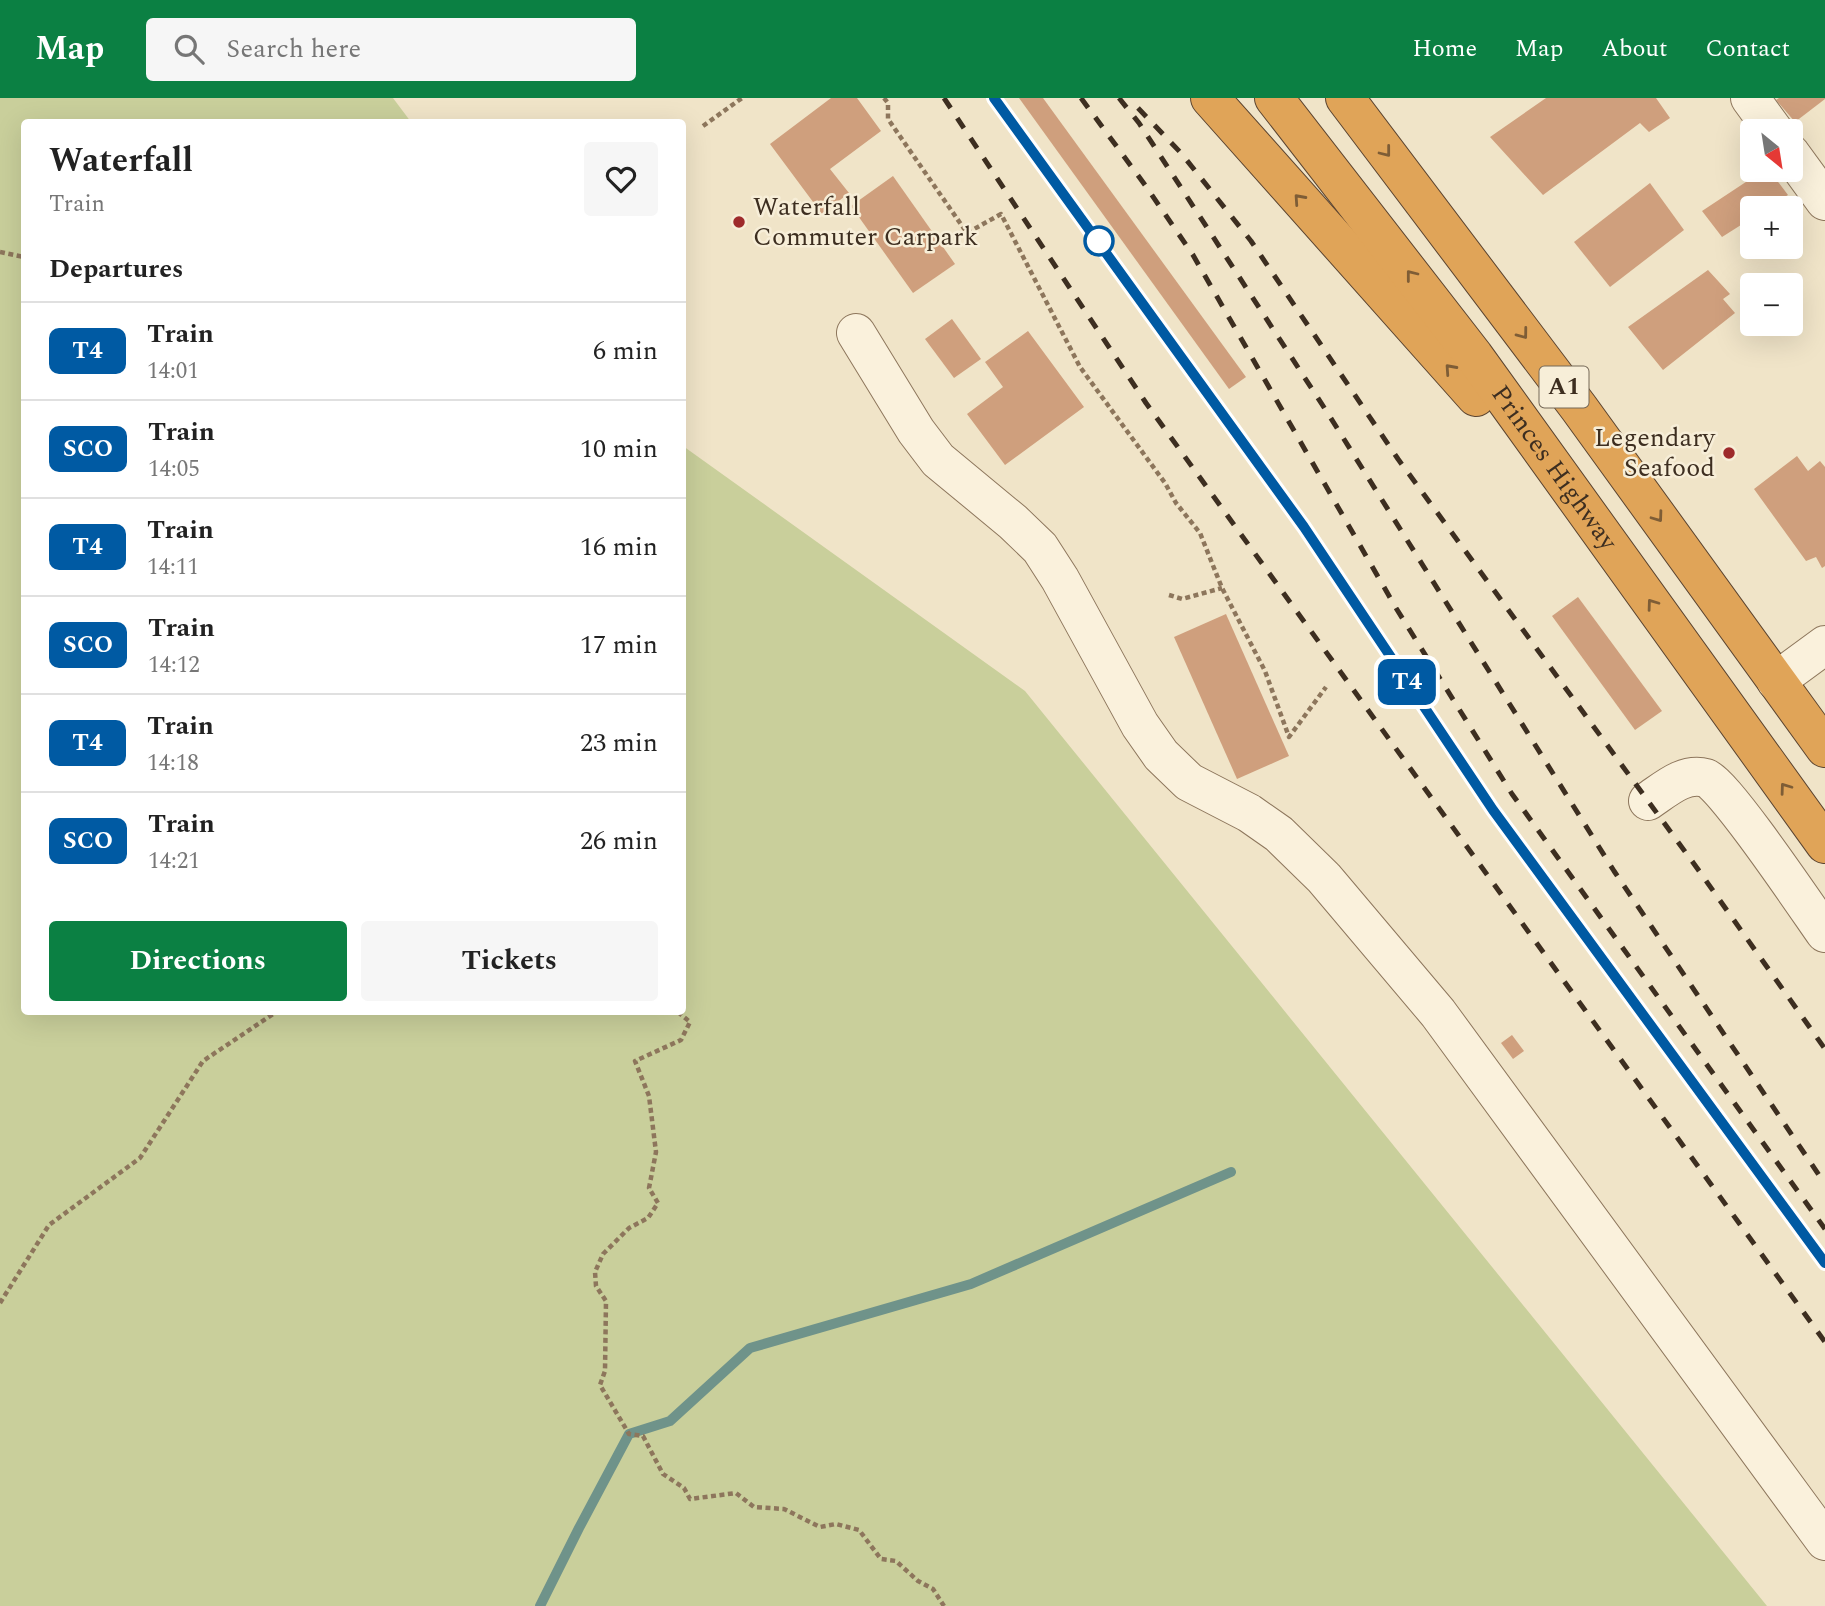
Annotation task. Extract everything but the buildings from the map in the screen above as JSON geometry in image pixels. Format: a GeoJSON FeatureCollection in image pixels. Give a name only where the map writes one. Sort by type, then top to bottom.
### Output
{"type":"FeatureCollection","features":[{"type":"Feature","properties":{"kind":"highway"},"geometry":{"type":"LineString","coordinates":[[1210,98],[1626,566]]}},
{"type":"Feature","properties":{"kind":"highway","name":"Princes Highway"},"geometry":{"type":"LineString","coordinates":[[1274,98],[1474,356],[1825,844]]}},
{"type":"Feature","properties":{"kind":"highway","name":"Princes Highway"},"geometry":{"type":"LineString","coordinates":[[1345,98],[1580,408],[1825,748]]}},
{"type":"Feature","properties":{"kind":"street"},"geometry":{"type":"LineString","coordinates":[[1750,98],[1765,119]]}},
{"type":"Feature","properties":{"kind":"street"},"geometry":{"type":"LineString","coordinates":[[1803,171],[1825,201]]}},
{"type":"Feature","properties":{"kind":"street"},"geometry":{"type":"LineString","coordinates":[[856,333],[916,431],[938,460],[1040,548],[1060,579],[1140,725],[1161,755],[1189,782],[1250,813],[1279,834],[1324,878],[1438,1013],[1825,1541]]}},
{"type":"Feature","properties":{"kind":"street"},"geometry":{"type":"LineString","coordinates":[[1776,681],[1825,645]]}},
{"type":"Feature","properties":{"kind":"street"},"geometry":{"type":"LineString","coordinates":[[1648,801],[1688,776],[1709,779],[1728,799],[1825,933]]}},
{"type":"Feature","properties":{"kind":"path"},"geometry":{"type":"LineString","coordinates":[[703,126],[742,98]]}},
{"type":"Feature","properties":{"kind":"path"},"geometry":{"type":"LineString","coordinates":[[884,98],[888,103],[888,119],[967,233],[1001,214],[1080,367],[1200,533],[1222,589],[1265,671],[1289,737],[1326,687]]}},
{"type":"Feature","properties":{"kind":"path"},"geometry":{"type":"LineString","coordinates":[[0,252],[21,256]]}},
{"type":"Feature","properties":{"kind":"path"},"geometry":{"type":"LineString","coordinates":[[1169,595],[1182,599],[1222,589]]}},
{"type":"Feature","properties":{"kind":"path"},"geometry":{"type":"LineString","coordinates":[[0,1303],[49,1225],[140,1158],[203,1061],[272,1015]]}},
{"type":"Feature","properties":{"kind":"path"},"geometry":{"type":"LineString","coordinates":[[682,1015],[690,1022],[681,1040],[635,1062],[649,1096],[656,1152],[649,1188],[658,1203],[648,1218],[629,1227],[603,1254],[595,1272],[596,1286],[606,1301],[605,1371],[600,1385],[629,1434],[643,1436],[663,1474],[684,1488],[690,1499],[736,1493],[754,1507],[784,1509],[820,1527],[836,1524],[859,1530],[881,1559],[896,1561],[918,1581],[933,1589],[944,1606]]}},
{"type":"Feature","properties":{"kind":"green space"},"geometry":{"type":"Polygon","coordinates":[[[0,98],[393,98],[409,119],[21,119],[21,1015],[686,1015],[686,448],[1025,691],[1767,1606],[0,1606],[0,98]]]}},
{"type":"Feature","properties":{"kind":"waterway"},"geometry":{"type":"LineString","coordinates":[[540,1606],[629,1434],[670,1421],[750,1348],[971,1284],[1231,1172]]}},
{"type":"Feature","properties":{"kind":"railway"},"geometry":{"type":"LineString","coordinates":[[944,98],[1146,403],[1825,1342]]}},
{"type":"Feature","properties":{"kind":"railway"},"geometry":{"type":"LineString","coordinates":[[994,98],[1304,527],[1492,810],[1825,1264]]}},
{"type":"Feature","properties":{"kind":"railway"},"geometry":{"type":"LineString","coordinates":[[1081,98],[1193,255],[1396,608],[1512,794],[1825,1229]]}},
{"type":"Feature","properties":{"kind":"railway"},"geometry":{"type":"LineString","coordinates":[[1119,98],[1139,123],[1327,412],[1614,871],[1825,1184]]}},
{"type":"Feature","properties":{"kind":"railway"},"geometry":{"type":"LineString","coordinates":[[1138,108],[1181,153],[1251,241],[1398,459],[1697,868],[1825,1049]]}},
{"type":"Feature","properties":{"kind":"train","name":"T4"},"geometry":{"type":"LineString","coordinates":[[994,98],[1304,527],[1493,810],[1825,1263]]}},
{"type":"Feature","properties":{"kind":"place","name":"Waterfall Commuter Carpark"},"geometry":{"type":"Point","coordinates":[739,222]}},
{"type":"Feature","properties":{"kind":"place","name":"Legendary Seafood"},"geometry":{"type":"Point","coordinates":[1729,453]}}]}
